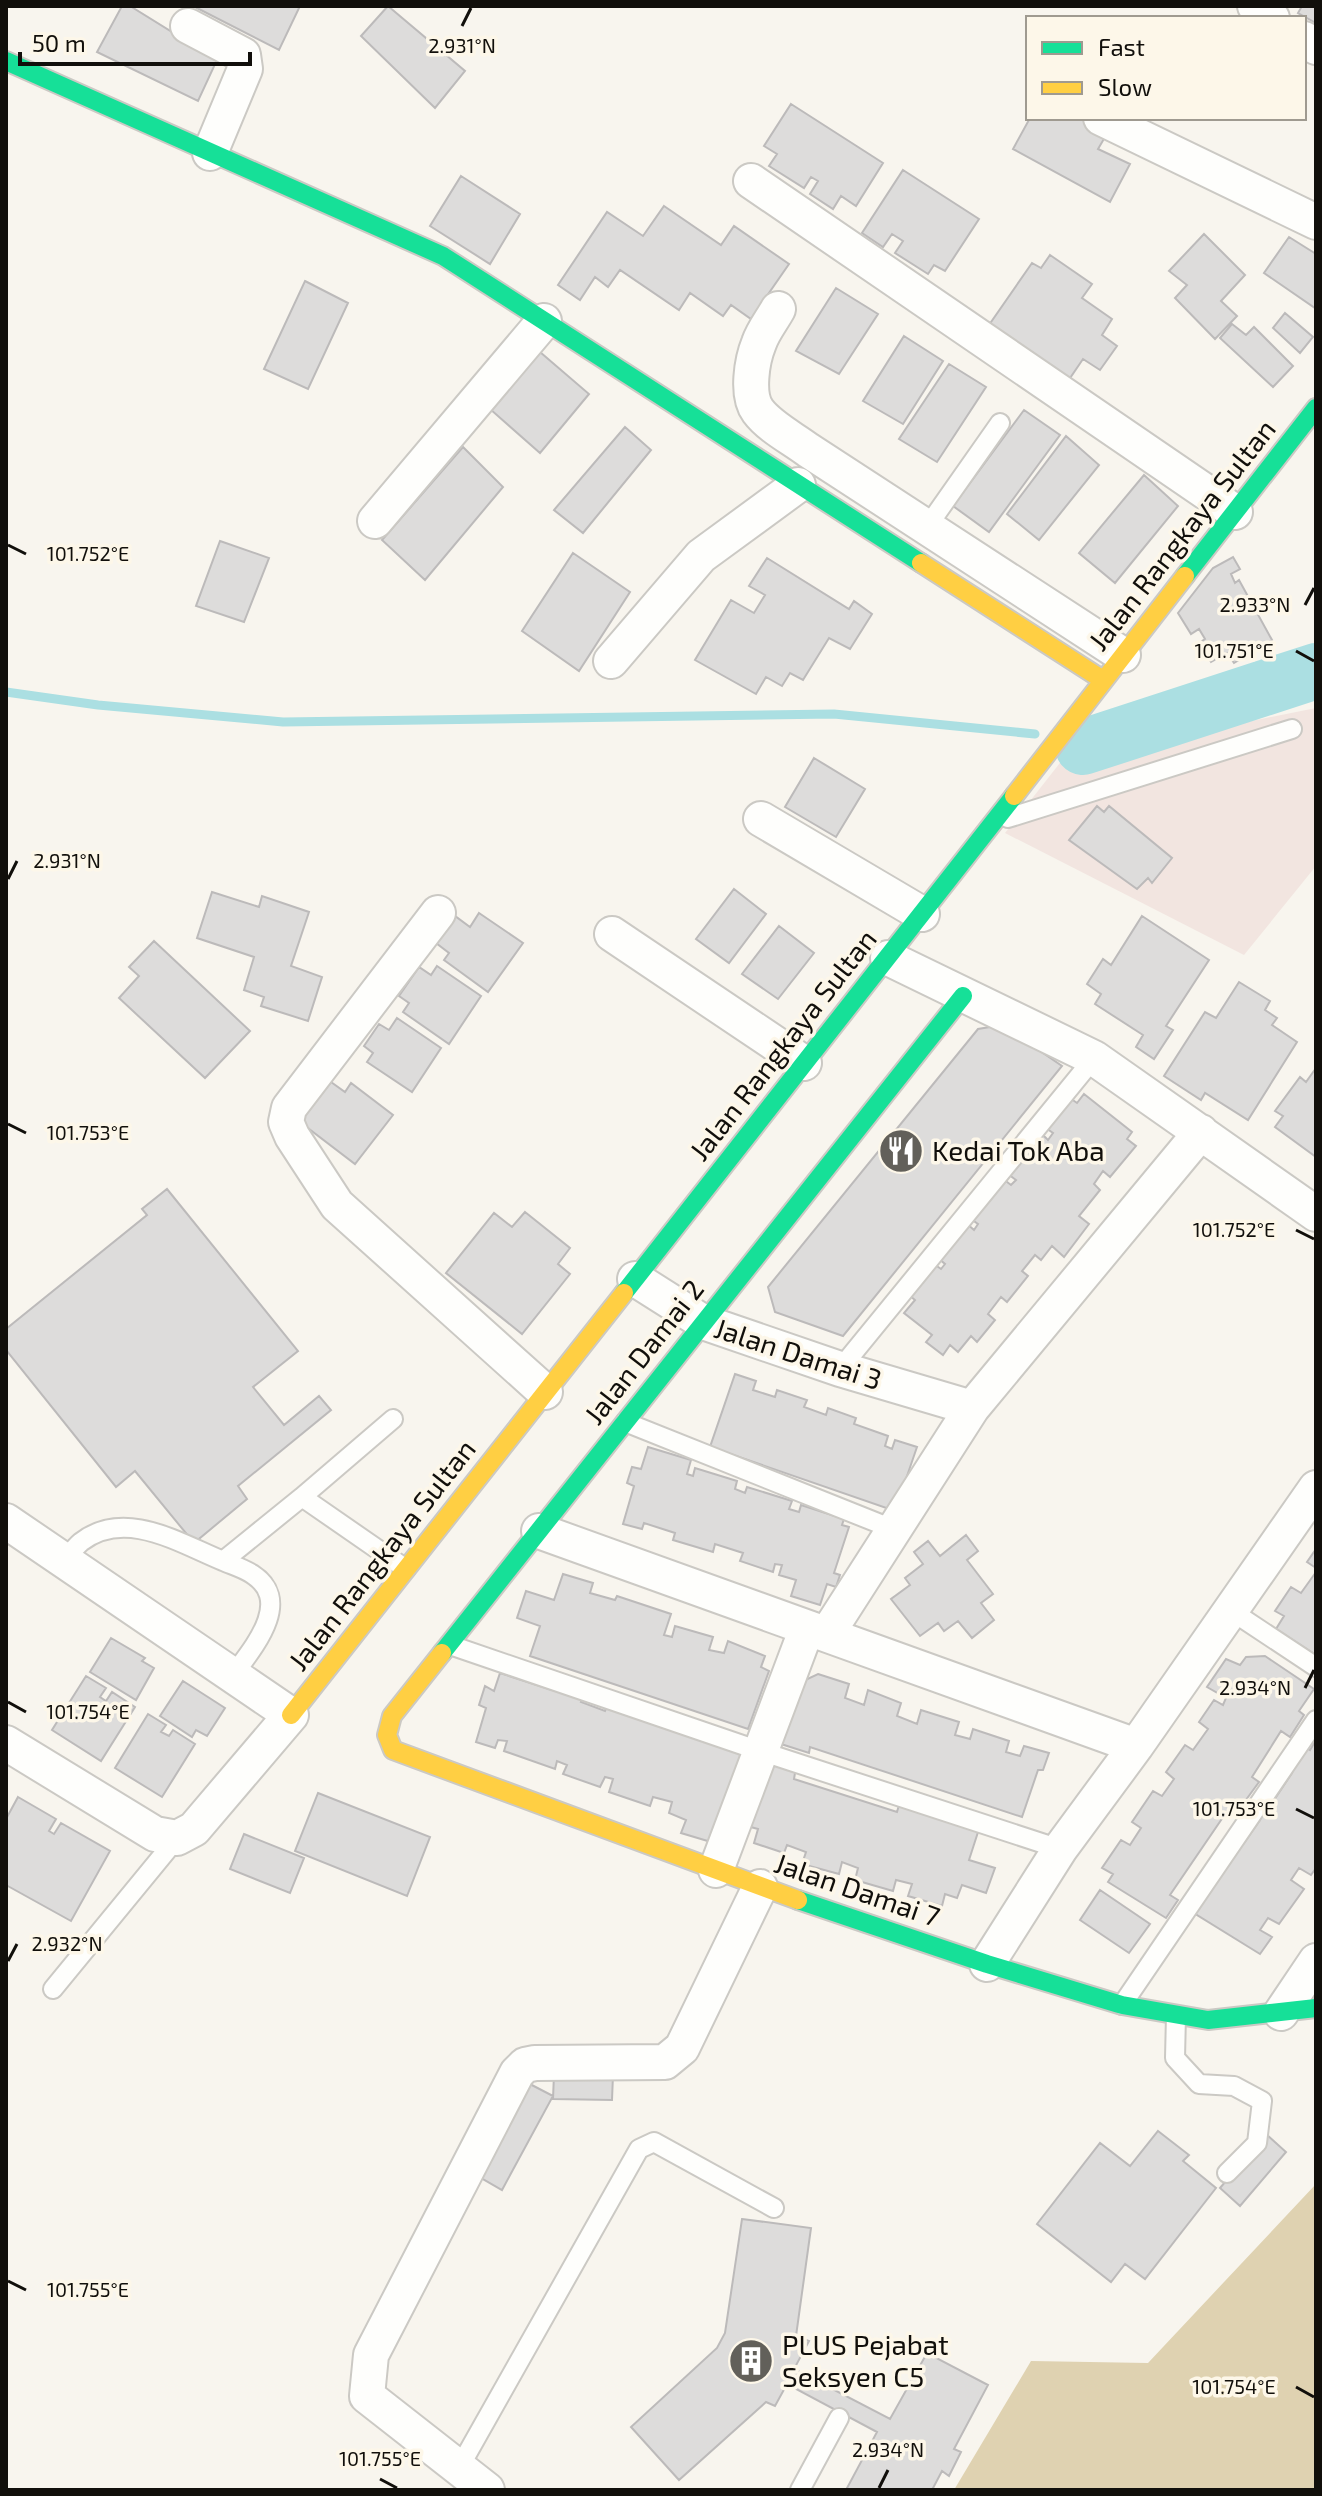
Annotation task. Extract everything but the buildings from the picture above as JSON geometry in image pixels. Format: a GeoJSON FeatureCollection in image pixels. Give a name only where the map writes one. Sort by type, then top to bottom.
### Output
{"type":"FeatureCollection","features":[{"type":"Feature","properties":{"kind":"street"},"geometry":{"type":"LineString","coordinates":[[188,26],[243,55],[245,69],[210,153]]}},
{"type":"Feature","properties":{"kind":"street"},"geometry":{"type":"LineString","coordinates":[[6,61],[443,256],[798,485],[1113,668]]}},
{"type":"Feature","properties":{"kind":"street"},"geometry":{"type":"LineString","coordinates":[[1105,120],[1316,222]]}},
{"type":"Feature","properties":{"kind":"street"},"geometry":{"type":"LineString","coordinates":[[751,181],[1235,512]]}},
{"type":"Feature","properties":{"kind":"street"},"geometry":{"type":"LineString","coordinates":[[778,309],[759,343],[751,396],[755,408],[808,450],[927,527],[1113,668]]}},
{"type":"Feature","properties":{"kind":"street"},"geometry":{"type":"LineString","coordinates":[[375,521],[544,321]]}},
{"type":"Feature","properties":{"kind":"street","name":"Jalan Rangkaya Sultan"},"geometry":{"type":"LineString","coordinates":[[291,1715],[888,958],[1316,408]]}},
{"type":"Feature","properties":{"kind":"street"},"geometry":{"type":"LineString","coordinates":[[611,661],[701,556],[798,485]]}},
{"type":"Feature","properties":{"kind":"street"},"geometry":{"type":"LineString","coordinates":[[761,819],[922,914]]}},
{"type":"Feature","properties":{"kind":"street"},"geometry":{"type":"LineString","coordinates":[[438,913],[289,1108],[286,1122],[337,1205],[545,1392]]}},
{"type":"Feature","properties":{"kind":"street"},"geometry":{"type":"LineString","coordinates":[[612,934],[804,1063]]}},
{"type":"Feature","properties":{"kind":"street"},"geometry":{"type":"LineString","coordinates":[[888,958],[1094,1058],[1316,1214]]}},
{"type":"Feature","properties":{"kind":"street","name":"Jalan Damai 2"},"geometry":{"type":"LineString","coordinates":[[393,1750],[387,1735],[392,1716],[963,996]]}},
{"type":"Feature","properties":{"kind":"street"},"geometry":{"type":"LineString","coordinates":[[716,1870],[760,1751],[817,1631],[893,1529],[972,1408],[1201,1132]]}},
{"type":"Feature","properties":{"kind":"street","name":"Jalan Damai 3"},"geometry":{"type":"LineString","coordinates":[[635,1279],[703,1322],[840,1369],[972,1408]]}},
{"type":"Feature","properties":{"kind":"street"},"geometry":{"type":"LineString","coordinates":[[987,1964],[1060,1849],[1136,1746],[1316,1488]]}},
{"type":"Feature","properties":{"kind":"street"},"geometry":{"type":"LineString","coordinates":[[6,1521],[291,1715],[194,1829],[177,1838],[155,1834],[6,1743]]}},
{"type":"Feature","properties":{"kind":"street"},"geometry":{"type":"LineString","coordinates":[[539,1531],[1136,1746]]}},
{"type":"Feature","properties":{"kind":"street","name":"Jalan Damai 7"},"geometry":{"type":"LineString","coordinates":[[393,1750],[760,1887],[987,1964],[1122,2005],[1208,2020],[1316,2008]]}},
{"type":"Feature","properties":{"kind":"street"},"geometry":{"type":"LineString","coordinates":[[487,2490],[367,2396],[371,2355],[517,2073],[525,2065],[535,2063],[665,2062],[682,2048],[760,1887]]}},
{"type":"Feature","properties":{"kind":"street"},"geometry":{"type":"LineString","coordinates":[[1281,2013],[1316,1961]]}},
{"type":"Feature","properties":{"kind":"lane"},"geometry":{"type":"LineString","coordinates":[[927,527],[1000,423]]}},
{"type":"Feature","properties":{"kind":"lane"},"geometry":{"type":"LineString","coordinates":[[993,822],[1292,729]]}},
{"type":"Feature","properties":{"kind":"lane"},"geometry":{"type":"LineString","coordinates":[[840,1369],[1094,1058]]}},
{"type":"Feature","properties":{"kind":"lane"},"geometry":{"type":"LineString","coordinates":[[223,1561],[393,1419]]}},
{"type":"Feature","properties":{"kind":"lane"},"geometry":{"type":"LineString","coordinates":[[625,1422],[893,1529]]}},
{"type":"Feature","properties":{"kind":"lane"},"geometry":{"type":"LineString","coordinates":[[302,1497],[406,1569]]}},
{"type":"Feature","properties":{"kind":"lane"},"geometry":{"type":"LineString","coordinates":[[64,1561],[81,1542],[106,1529],[124,1526],[151,1532],[252,1574],[264,1585],[272,1601],[268,1620],[233,1675]]}},
{"type":"Feature","properties":{"kind":"lane"},"geometry":{"type":"LineString","coordinates":[[1230,1610],[1316,1667]]}},
{"type":"Feature","properties":{"kind":"lane"},"geometry":{"type":"LineString","coordinates":[[450,1645],[1060,1849]]}},
{"type":"Feature","properties":{"kind":"lane"},"geometry":{"type":"LineString","coordinates":[[1122,2005],[1316,1720]]}},
{"type":"Feature","properties":{"kind":"lane"},"geometry":{"type":"LineString","coordinates":[[53,1989],[177,1838]]}},
{"type":"Feature","properties":{"kind":"lane"},"geometry":{"type":"LineString","coordinates":[[1176,2015],[1175,2058],[1199,2084],[1234,2086],[1262,2101],[1257,2143],[1227,2173]]}},
{"type":"Feature","properties":{"kind":"lane"},"geometry":{"type":"LineString","coordinates":[[459,2468],[639,2149],[654,2142],[774,2208]]}},
{"type":"Feature","properties":{"kind":"lane"},"geometry":{"type":"LineString","coordinates":[[800,2490],[839,2418]]}},
{"type":"Feature","properties":{"kind":"shaded area"},"geometry":{"type":"Polygon","coordinates":[[[1316,708],[1316,866],[1244,955],[1005,833],[1063,759],[1316,708]]]}},
{"type":"Feature","properties":{"kind":"shaded area"},"geometry":{"type":"Polygon","coordinates":[[[1316,2184],[1316,2490],[954,2490],[1031,2361],[1148,2363],[1316,2184]]]}},
{"type":"Feature","properties":{"kind":"waterway"},"geometry":{"type":"LineString","coordinates":[[1083,747],[1316,671]]}},
{"type":"Feature","properties":{"kind":"waterway"},"geometry":{"type":"LineString","coordinates":[[6,692],[98,705],[283,722],[834,714],[1035,734]]}},
{"type":"Feature","properties":{"kind":"traffic: fast"},"geometry":{"type":"LineString","coordinates":[[6,61],[443,256],[921,563]]}},
{"type":"Feature","properties":{"kind":"traffic: fast"},"geometry":{"type":"LineString","coordinates":[[1185,576],[1316,408]]}},
{"type":"Feature","properties":{"kind":"traffic: fast"},"geometry":{"type":"LineString","coordinates":[[624,1293],[1014,796]]}},
{"type":"Feature","properties":{"kind":"traffic: fast"},"geometry":{"type":"LineString","coordinates":[[442,1653],[963,996]]}},
{"type":"Feature","properties":{"kind":"traffic: fast"},"geometry":{"type":"LineString","coordinates":[[798,1900],[987,1964],[1122,2005],[1208,2020],[1316,2008]]}},
{"type":"Feature","properties":{"kind":"traffic: slow"},"geometry":{"type":"LineString","coordinates":[[921,563],[1103,680]]}},
{"type":"Feature","properties":{"kind":"traffic: slow"},"geometry":{"type":"LineString","coordinates":[[1014,796],[1185,576]]}},
{"type":"Feature","properties":{"kind":"traffic: slow"},"geometry":{"type":"LineString","coordinates":[[291,1715],[624,1293]]}},
{"type":"Feature","properties":{"kind":"traffic: slow"},"geometry":{"type":"LineString","coordinates":[[442,1653],[392,1716],[387,1735],[393,1750],[798,1900]]}},
{"type":"Feature","properties":{"kind":"place","name":"Kedai Tok Aba"},"geometry":{"type":"Point","coordinates":[901,1151]}},
{"type":"Feature","properties":{"kind":"place","name":"PLUS Pejabat Seksyen C5"},"geometry":{"type":"Point","coordinates":[751,2361]}}]}
